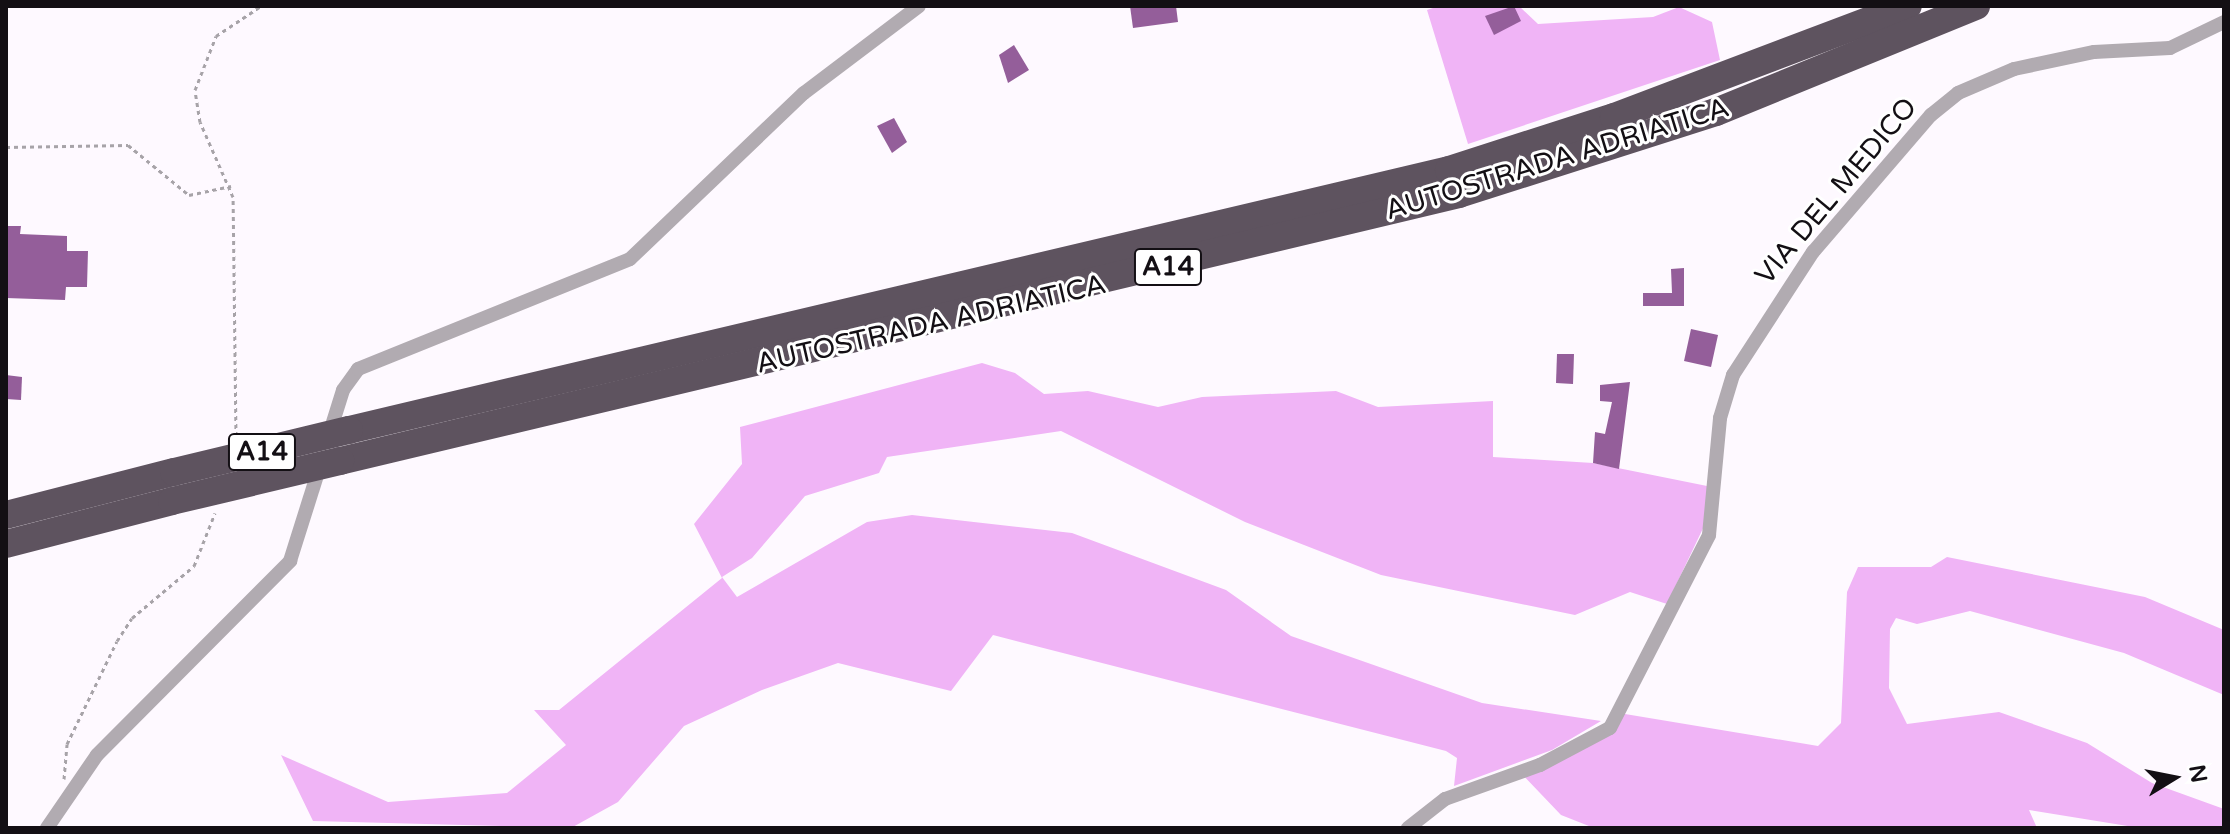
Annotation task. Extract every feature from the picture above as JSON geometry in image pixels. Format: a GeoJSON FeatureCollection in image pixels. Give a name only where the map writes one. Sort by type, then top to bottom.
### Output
{"type":"FeatureCollection","features":[{"type":"Feature","properties":{"kind":"highway","name":"AUTOSTRADA ADRIATICA"},"geometry":{"type":"LineString","coordinates":[[6,515],[349,430],[1449,170],[1614,117],[1908,6]]}},
{"type":"Feature","properties":{"kind":"highway","name":"AUTOSTRADA ADRIATICA"},"geometry":{"type":"LineString","coordinates":[[6,544],[172,501],[1459,194],[1716,112],[1976,6]]}},
{"type":"Feature","properties":{"kind":"street"},"geometry":{"type":"LineString","coordinates":[[47,828],[70,788],[290,561],[337,405],[358,369],[630,259],[804,93],[919,6]]}},
{"type":"Feature","properties":{"kind":"street","name":"VIA DEL MEDICO"},"geometry":{"type":"LineString","coordinates":[[1408,828],[1445,799],[1540,765],[1610,728],[1709,535],[1720,418],[1738,366],[1813,252],[1931,115],[1958,93],[2014,69],[2094,52],[2170,48],[2224,22]]}},
{"type":"Feature","properties":{"kind":"path"},"geometry":{"type":"LineString","coordinates":[[232,451],[231,186],[200,122],[196,77],[216,36],[261,6]]}},
{"type":"Feature","properties":{"kind":"path"},"geometry":{"type":"LineString","coordinates":[[6,147],[128,145],[189,195],[231,186]]}},
{"type":"Feature","properties":{"kind":"path"},"geometry":{"type":"LineString","coordinates":[[70,788],[63,758],[110,655],[132,618],[194,566],[218,503]]}},
{"type":"Feature","properties":{"kind":"shaded area"},"geometry":{"type":"Polygon","coordinates":[[[1439,6],[1519,6],[1538,24],[1653,17],[1679,7],[1712,22],[1720,60],[1468,144],[1427,10],[1439,6]]]}},
{"type":"Feature","properties":{"kind":"shaded area"},"geometry":{"type":"Polygon","coordinates":[[[982,363],[1015,373],[1044,394],[1088,391],[1158,407],[1202,397],[1336,391],[1378,407],[1493,401],[1493,457],[1593,463],[1712,487],[1706,522],[1667,604],[1630,592],[1575,615],[1381,575],[1245,522],[1061,431],[887,457],[879,473],[805,496],[752,558],[722,577],[737,597],[867,522],[912,515],[1072,533],[1226,590],[1291,636],[1482,703],[1601,721],[1552,750],[1454,786],[1457,758],[1446,751],[993,635],[951,691],[838,663],[762,690],[684,726],[618,802],[571,828],[313,821],[281,755],[388,802],[507,793],[566,745],[534,710],[559,710],[722,578],[694,524],[742,464],[740,427],[982,363]]]}},
{"type":"Feature","properties":{"kind":"shaded area"},"geometry":{"type":"Polygon","coordinates":[[[1947,557],[2145,597],[2224,630],[2224,695],[2124,653],[1970,611],[1917,624],[1896,618],[1890,629],[1889,688],[1907,724],[1999,712],[2087,743],[2152,783],[2224,809],[2224,828],[2140,828],[2029,810],[2037,828],[1594,828],[1561,815],[1519,771],[1586,743],[1619,713],[1818,746],[1841,723],[1847,592],[1858,567],[1931,567],[1947,557]]]}},
{"type":"Feature","properties":{"kind":"building"},"geometry":{"type":"Polygon","coordinates":[[[1130,6],[1176,6],[1178,22],[1133,28],[1130,6]]]}},
{"type":"Feature","properties":{"kind":"building"},"geometry":{"type":"Polygon","coordinates":[[[1514,6],[1521,21],[1494,35],[1485,16],[1514,6]]]}},
{"type":"Feature","properties":{"kind":"building"},"geometry":{"type":"Polygon","coordinates":[[[1014,45],[1029,70],[1008,83],[999,55],[1014,45]]]}},
{"type":"Feature","properties":{"kind":"building"},"geometry":{"type":"Polygon","coordinates":[[[894,118],[907,142],[892,153],[877,126],[894,118]]]}},
{"type":"Feature","properties":{"kind":"building"},"geometry":{"type":"Polygon","coordinates":[[[6,226],[21,226],[20,234],[67,236],[67,251],[88,251],[87,287],[66,287],[65,300],[6,298],[6,226]]]}},
{"type":"Feature","properties":{"kind":"building"},"geometry":{"type":"Polygon","coordinates":[[[1684,268],[1684,306],[1643,306],[1643,293],[1672,293],[1671,269],[1684,268]]]}},
{"type":"Feature","properties":{"kind":"building"},"geometry":{"type":"Polygon","coordinates":[[[1691,329],[1718,335],[1711,367],[1684,361],[1691,329]]]}},
{"type":"Feature","properties":{"kind":"building"},"geometry":{"type":"Polygon","coordinates":[[[1557,354],[1574,354],[1573,384],[1556,383],[1557,354]]]}},
{"type":"Feature","properties":{"kind":"building"},"geometry":{"type":"Polygon","coordinates":[[[6,375],[22,377],[21,400],[6,399],[6,375]]]}},
{"type":"Feature","properties":{"kind":"building"},"geometry":{"type":"Polygon","coordinates":[[[1630,382],[1619,469],[1593,463],[1595,432],[1605,434],[1612,402],[1600,401],[1600,385],[1630,382]]]}}]}
